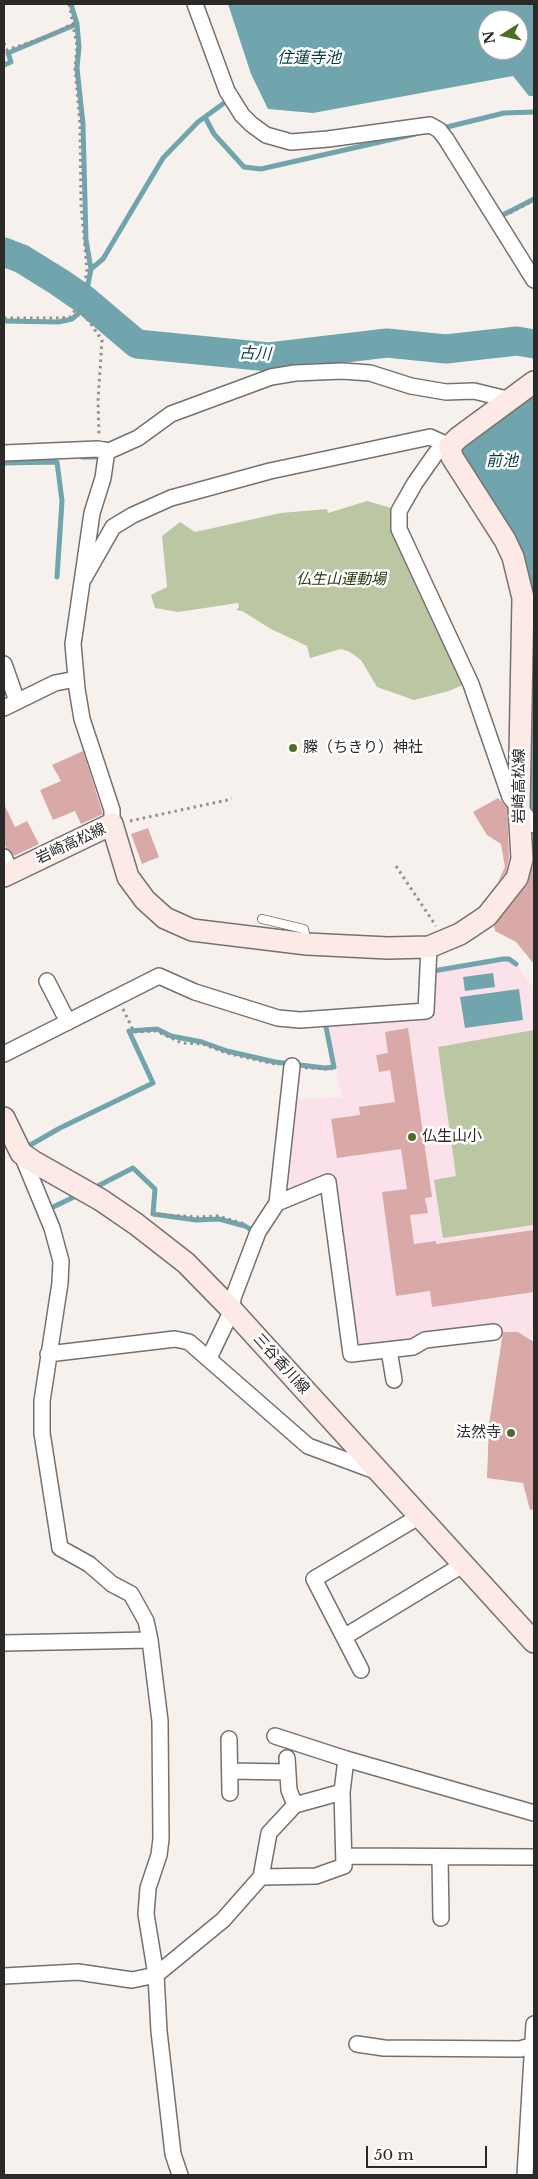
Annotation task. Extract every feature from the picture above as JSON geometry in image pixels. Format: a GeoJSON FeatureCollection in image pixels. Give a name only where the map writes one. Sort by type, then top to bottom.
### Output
{"type":"FeatureCollection","features":[{"type":"Feature","properties":{"kind":"main road"},"geometry":{"type":"LineString","coordinates":[[450,446],[458,438],[534,382]]}},
{"type":"Feature","properties":{"kind":"main road","name":"岩崎高松線"},"geometry":{"type":"LineString","coordinates":[[6,868],[112,824],[128,878],[145,900],[165,918],[192,930],[307,944],[388,948],[437,944],[474,927],[487,916],[499,904],[517,878],[522,859],[519,807],[523,598],[519,576],[505,540],[452,457],[450,446]]}},
{"type":"Feature","properties":{"kind":"main road"},"geometry":{"type":"LineString","coordinates":[[4,1118],[21,1153]]}},
{"type":"Feature","properties":{"kind":"main road","name":"三谷香川線"},"geometry":{"type":"LineString","coordinates":[[21,1153],[136,1224],[186,1263],[232,1310],[534,1642]]}},
{"type":"Feature","properties":{"kind":"street"},"geometry":{"type":"LineString","coordinates":[[196,4],[227,91],[242,115],[251,124],[266,134],[291,142],[328,140],[430,125],[439,130],[446,139],[534,280]]}},
{"type":"Feature","properties":{"kind":"street"},"geometry":{"type":"LineString","coordinates":[[4,453],[98,448],[105,450],[138,438],[171,414],[272,377],[294,373],[342,370],[370,373],[411,386],[446,392],[474,391],[511,400]]}},
{"type":"Feature","properties":{"kind":"street"},"geometry":{"type":"LineString","coordinates":[[84,578],[113,527],[133,515],[171,498],[270,471],[430,437],[450,446]]}},
{"type":"Feature","properties":{"kind":"street"},"geometry":{"type":"LineString","coordinates":[[450,446],[436,453],[415,483],[398,511],[399,529],[471,684],[510,797],[534,826]]}},
{"type":"Feature","properties":{"kind":"street"},"geometry":{"type":"LineString","coordinates":[[105,450],[103,478],[89,530],[84,578],[74,628],[76,679],[82,718],[112,810],[112,824]]}},
{"type":"Feature","properties":{"kind":"street"},"geometry":{"type":"LineString","coordinates":[[4,664],[10,705],[55,683],[76,679]]}},
{"type":"Feature","properties":{"kind":"street"},"geometry":{"type":"LineString","coordinates":[[4,1054],[159,976],[195,992],[278,1018],[300,1020],[426,1012],[437,944]]}},
{"type":"Feature","properties":{"kind":"street"},"geometry":{"type":"LineString","coordinates":[[47,981],[68,1022]]}},
{"type":"Feature","properties":{"kind":"street"},"geometry":{"type":"LineString","coordinates":[[209,1358],[232,1310],[233,1298],[258,1232],[277,1203],[292,1066]]}},
{"type":"Feature","properties":{"kind":"street"},"geometry":{"type":"LineString","coordinates":[[21,1153],[52,1228],[61,1261],[60,1283],[42,1401],[42,1434],[60,1548],[89,1564],[112,1584],[131,1594],[146,1621],[150,1640],[160,1721],[161,1839],[146,1902],[156,1975],[159,2031],[172,2144],[180,2175]]}},
{"type":"Feature","properties":{"kind":"street"},"geometry":{"type":"LineString","coordinates":[[277,1203],[328,1182],[351,1354],[413,1347],[425,1340],[494,1332]]}},
{"type":"Feature","properties":{"kind":"street"},"geometry":{"type":"LineString","coordinates":[[48,1354],[175,1339],[189,1342],[308,1446],[380,1472]]}},
{"type":"Feature","properties":{"kind":"street"},"geometry":{"type":"LineString","coordinates":[[389,1350],[394,1380]]}},
{"type":"Feature","properties":{"kind":"street"},"geometry":{"type":"LineString","coordinates":[[361,1670],[314,1579],[420,1516]]}},
{"type":"Feature","properties":{"kind":"street"},"geometry":{"type":"LineString","coordinates":[[344,1637],[464,1564]]}},
{"type":"Feature","properties":{"kind":"street"},"geometry":{"type":"LineString","coordinates":[[4,1643],[150,1640]]}},
{"type":"Feature","properties":{"kind":"street"},"geometry":{"type":"LineString","coordinates":[[275,1736],[346,1759],[534,1813]]}},
{"type":"Feature","properties":{"kind":"street"},"geometry":{"type":"LineString","coordinates":[[229,1739],[230,1793]]}},
{"type":"Feature","properties":{"kind":"street"},"geometry":{"type":"LineString","coordinates":[[261,1877],[316,1876],[344,1866],[342,1792],[346,1759]]}},
{"type":"Feature","properties":{"kind":"street"},"geometry":{"type":"LineString","coordinates":[[230,1771],[287,1765],[289,1790],[295,1805]]}},
{"type":"Feature","properties":{"kind":"street"},"geometry":{"type":"LineString","coordinates":[[4,1976],[78,1972],[132,1980],[156,1975],[223,1920],[261,1877],[269,1833],[295,1805],[342,1792]]}},
{"type":"Feature","properties":{"kind":"street"},"geometry":{"type":"LineString","coordinates":[[345,1856],[534,1857]]}},
{"type":"Feature","properties":{"kind":"street"},"geometry":{"type":"LineString","coordinates":[[440,1857],[441,1918]]}},
{"type":"Feature","properties":{"kind":"street"},"geometry":{"type":"LineString","coordinates":[[525,2175],[534,2024]]}},
{"type":"Feature","properties":{"kind":"street"},"geometry":{"type":"LineString","coordinates":[[357,2044],[384,2048],[520,2050],[534,2045]]}},
{"type":"Feature","properties":{"kind":"lane"},"geometry":{"type":"LineString","coordinates":[[262,919],[304,929],[307,944]]}},
{"type":"Feature","properties":{"kind":"path"},"geometry":{"type":"LineString","coordinates":[[69,4],[77,46],[75,68],[80,124],[81,205],[87,270],[84,288]]}},
{"type":"Feature","properties":{"kind":"path"},"geometry":{"type":"LineString","coordinates":[[4,43],[7,50],[49,36],[74,23]]}},
{"type":"Feature","properties":{"kind":"path"},"geometry":{"type":"LineString","coordinates":[[497,221],[534,200]]}},
{"type":"Feature","properties":{"kind":"path"},"geometry":{"type":"LineString","coordinates":[[4,318],[70,317],[76,309],[86,318],[102,340],[98,428],[100,444],[105,450]]}},
{"type":"Feature","properties":{"kind":"path"},"geometry":{"type":"LineString","coordinates":[[112,824],[232,799]]}},
{"type":"Feature","properties":{"kind":"path"},"geometry":{"type":"LineString","coordinates":[[396,866],[437,944]]}},
{"type":"Feature","properties":{"kind":"path"},"geometry":{"type":"LineString","coordinates":[[118,998],[134,1032],[151,1030],[182,1043],[202,1044],[226,1053],[292,1066],[332,1069]]}},
{"type":"Feature","properties":{"kind":"path"},"geometry":{"type":"LineString","coordinates":[[136,1224],[154,1213],[197,1217],[218,1216],[246,1224],[258,1232]]}},
{"type":"Feature","properties":{"kind":"shaded area","name":"仏生山小"},"geometry":{"type":"Polygon","coordinates":[[[503,960],[516,964],[534,989],[534,1330],[531,1338],[518,1332],[499,1332],[499,1325],[417,1335],[408,1340],[354,1347],[333,1187],[327,1175],[292,1189],[286,1179],[295,1100],[342,1097],[327,1024],[432,1019],[434,972],[503,960]]]}},
{"type":"Feature","properties":{"kind":"green space","name":"仏生山運動場"},"geometry":{"type":"Polygon","coordinates":[[[367,501],[395,509],[465,684],[449,691],[414,700],[377,687],[361,660],[350,652],[341,649],[310,658],[307,646],[271,629],[242,611],[236,610],[239,607],[238,603],[178,612],[155,608],[151,595],[167,587],[162,536],[180,522],[195,532],[281,513],[327,509],[328,513],[367,501]]]}},
{"type":"Feature","properties":{"kind":"green space"},"geometry":{"type":"Polygon","coordinates":[[[534,1030],[534,1225],[443,1238],[434,1180],[456,1176],[438,1047],[534,1030]]]}},
{"type":"Feature","properties":{"kind":"water","name":"住蓮寺池"},"geometry":{"type":"Polygon","coordinates":[[[228,4],[534,4],[534,96],[529,96],[513,76],[313,113],[268,109],[251,74],[228,4]]]}},
{"type":"Feature","properties":{"kind":"water","name":"前池"},"geometry":{"type":"Polygon","coordinates":[[[534,392],[534,812],[524,798],[528,593],[462,462],[463,448],[534,392]]]}},
{"type":"Feature","properties":{"kind":"water"},"geometry":{"type":"Polygon","coordinates":[[[493,973],[495,987],[465,991],[463,977],[493,973]]]}},
{"type":"Feature","properties":{"kind":"water"},"geometry":{"type":"Polygon","coordinates":[[[519,989],[523,1020],[465,1028],[460,997],[519,989]]]}},
{"type":"Feature","properties":{"kind":"building"},"geometry":{"type":"Polygon","coordinates":[[[83,751],[103,814],[81,824],[75,811],[53,820],[40,790],[61,781],[52,765],[83,751]]]}},
{"type":"Feature","properties":{"kind":"building"},"geometry":{"type":"Polygon","coordinates":[[[498,798],[507,807],[509,858],[506,872],[498,882],[505,867],[501,844],[487,835],[473,812],[498,798]]]}},
{"type":"Feature","properties":{"kind":"building"},"geometry":{"type":"Polygon","coordinates":[[[4,804],[15,827],[27,821],[39,844],[14,856],[6,848],[4,843],[4,804]]]}},
{"type":"Feature","properties":{"kind":"building"},"geometry":{"type":"Polygon","coordinates":[[[148,828],[159,857],[142,864],[131,834],[148,828]]]}},
{"type":"Feature","properties":{"kind":"building"},"geometry":{"type":"Polygon","coordinates":[[[534,861],[534,964],[516,942],[495,931],[494,926],[527,885],[534,861]]]}},
{"type":"Feature","properties":{"kind":"building"},"geometry":{"type":"Polygon","coordinates":[[[408,1028],[432,1197],[425,1198],[428,1213],[410,1215],[414,1244],[436,1241],[436,1244],[534,1230],[534,1292],[432,1307],[430,1291],[396,1296],[382,1192],[407,1189],[401,1149],[337,1158],[331,1119],[360,1115],[359,1107],[395,1102],[390,1070],[379,1072],[376,1055],[388,1053],[385,1032],[408,1028]]]}},
{"type":"Feature","properties":{"kind":"building","name":"法然寺"},"geometry":{"type":"Polygon","coordinates":[[[503,1332],[518,1332],[534,1342],[534,1509],[530,1510],[523,1483],[487,1478],[489,1424],[503,1332]]]}},
{"type":"Feature","properties":{"kind":"waterway"},"geometry":{"type":"LineString","coordinates":[[71,4],[77,24],[79,47],[77,68],[83,124],[86,240],[91,269]]}},
{"type":"Feature","properties":{"kind":"waterway"},"geometry":{"type":"LineString","coordinates":[[4,65],[11,62],[8,53],[77,24]]}},
{"type":"Feature","properties":{"kind":"waterway"},"geometry":{"type":"LineString","coordinates":[[4,321],[58,322],[72,319],[78,314],[85,300],[91,269],[103,259],[163,158],[198,122],[231,98]]}},
{"type":"Feature","properties":{"kind":"waterway"},"geometry":{"type":"LineString","coordinates":[[443,128],[504,113],[534,112]]}},
{"type":"Feature","properties":{"kind":"waterway"},"geometry":{"type":"LineString","coordinates":[[205,117],[214,134],[244,167],[261,169],[415,134]]}},
{"type":"Feature","properties":{"kind":"waterway"},"geometry":{"type":"LineString","coordinates":[[499,217],[534,199]]}},
{"type":"Feature","properties":{"kind":"waterway","name":"古川"},"geometry":{"type":"LineString","coordinates":[[4,252],[22,259],[59,282],[85,300],[137,344],[269,357],[387,343],[446,349],[517,341],[534,344]]}},
{"type":"Feature","properties":{"kind":"waterway"},"geometry":{"type":"LineString","coordinates":[[82,457],[102,457]]}},
{"type":"Feature","properties":{"kind":"waterway"},"geometry":{"type":"LineString","coordinates":[[4,463],[57,462],[62,501],[57,577]]}},
{"type":"Feature","properties":{"kind":"waterway"},"geometry":{"type":"LineString","coordinates":[[433,974],[433,971],[503,959],[509,959],[516,964]]}},
{"type":"Feature","properties":{"kind":"waterway"},"geometry":{"type":"LineString","coordinates":[[25,1148],[60,1128],[153,1083],[129,1031],[157,1029],[171,1036],[202,1042],[227,1051],[275,1062],[325,1068],[334,1067],[325,1022],[328,1022]]}},
{"type":"Feature","properties":{"kind":"waterway"},"geometry":{"type":"LineString","coordinates":[[92,1189],[133,1168],[155,1189],[153,1214],[196,1220],[219,1219],[245,1226],[253,1231]]}},
{"type":"Feature","properties":{"kind":"waterway"},"geometry":{"type":"LineString","coordinates":[[48,1207],[49,1209],[80,1194]]}},
{"type":"Feature","properties":{"kind":"place","name":"榺（ちきり）神社"},"geometry":{"type":"Point","coordinates":[293,748]}},
{"type":"Feature","properties":{"kind":"place","name":"仏生山小"},"geometry":{"type":"Point","coordinates":[412,1137]}},
{"type":"Feature","properties":{"kind":"place","name":"法然寺"},"geometry":{"type":"Point","coordinates":[511,1433]}}]}
